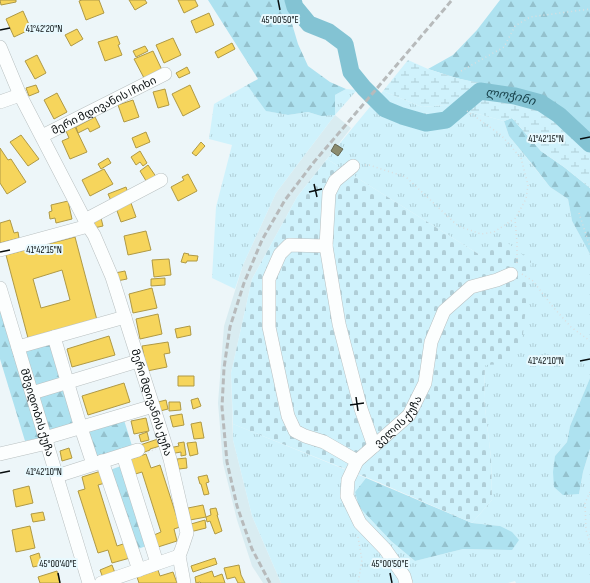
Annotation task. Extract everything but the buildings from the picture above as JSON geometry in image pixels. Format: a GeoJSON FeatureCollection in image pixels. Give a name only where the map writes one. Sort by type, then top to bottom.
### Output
{"type":"FeatureCollection","features":[{"type":"Feature","properties":{"kind":"street","name":"მერი მდივანის ქუჩა"},"geometry":{"type":"LineString","coordinates":[[0,47],[20,95],[94,235],[112,277],[170,459],[187,533],[179,556]]}},
{"type":"Feature","properties":{"kind":"street","name":"მერი მდივანის I ჩიხი"},"geometry":{"type":"LineString","coordinates":[[42,136],[166,74]]}},
{"type":"Feature","properties":{"kind":"street"},"geometry":{"type":"LineString","coordinates":[[0,102],[20,95]]}},
{"type":"Feature","properties":{"kind":"street"},"geometry":{"type":"LineString","coordinates":[[353,166],[335,181],[329,193],[326,246],[339,324],[361,409],[374,446]]}},
{"type":"Feature","properties":{"kind":"street"},"geometry":{"type":"LineString","coordinates":[[0,250],[87,223],[161,180]]}},
{"type":"Feature","properties":{"kind":"street"},"geometry":{"type":"LineString","coordinates":[[326,246],[289,245],[280,254],[268,279],[269,327],[288,416],[295,430],[305,436],[324,442],[357,461]]}},
{"type":"Feature","properties":{"kind":"street","name":"ველის ქუჩა"},"geometry":{"type":"LineString","coordinates":[[406,583],[404,576],[385,549],[360,523],[347,496],[348,480],[357,461],[408,415],[426,383],[431,342],[444,311],[470,287],[497,280],[511,274]]}},
{"type":"Feature","properties":{"kind":"street","name":"მშვიდობის ქუჩა"},"geometry":{"type":"LineString","coordinates":[[0,288],[89,583]]}},
{"type":"Feature","properties":{"kind":"street"},"geometry":{"type":"LineString","coordinates":[[18,347],[125,317]]}},
{"type":"Feature","properties":{"kind":"street"},"geometry":{"type":"LineString","coordinates":[[54,337],[81,428],[98,463],[139,570]]}},
{"type":"Feature","properties":{"kind":"street"},"geometry":{"type":"LineString","coordinates":[[32,392],[138,361]]}},
{"type":"Feature","properties":{"kind":"street"},"geometry":{"type":"LineString","coordinates":[[0,454],[153,406]]}},
{"type":"Feature","properties":{"kind":"street"},"geometry":{"type":"LineString","coordinates":[[57,476],[138,450]]}},
{"type":"Feature","properties":{"kind":"street"},"geometry":{"type":"LineString","coordinates":[[123,455],[157,563]]}},
{"type":"Feature","properties":{"kind":"street"},"geometry":{"type":"LineString","coordinates":[[101,583],[179,556],[186,581]]}},
{"type":"Feature","properties":{"kind":"path"},"geometry":{"type":"LineString","coordinates":[[461,70],[504,48],[515,26],[530,18],[590,9]]}},
{"type":"Feature","properties":{"kind":"path"},"geometry":{"type":"LineString","coordinates":[[353,166],[369,165],[406,177],[458,226],[482,234],[494,232],[515,219],[526,199],[528,185],[521,158],[501,135],[467,111]]}},
{"type":"Feature","properties":{"kind":"path"},"geometry":{"type":"LineString","coordinates":[[578,213],[590,247]]}},
{"type":"Feature","properties":{"kind":"path"},"geometry":{"type":"LineString","coordinates":[[511,274],[517,262],[515,219]]}},
{"type":"Feature","properties":{"kind":"path"},"geometry":{"type":"LineString","coordinates":[[511,274],[521,273],[532,281],[571,327],[590,341]]}},
{"type":"Feature","properties":{"kind":"path"},"geometry":{"type":"LineString","coordinates":[[138,450],[142,454],[165,447]]}},
{"type":"Feature","properties":{"kind":"path"},"geometry":{"type":"LineString","coordinates":[[590,492],[585,503],[586,530],[590,542]]}},
{"type":"Feature","properties":{"kind":"path"},"geometry":{"type":"LineString","coordinates":[[357,532],[362,560],[358,583]]}},
{"type":"Feature","properties":{"kind":"shaded area"},"geometry":{"type":"Polygon","coordinates":[[[335,115],[351,128],[297,197],[252,279],[231,373],[233,440],[252,516],[281,583],[263,583],[252,566],[237,520],[223,463],[218,403],[224,326],[243,265],[276,193],[335,115]]]}},
{"type":"Feature","properties":{"kind":"green space"},"geometry":{"type":"Polygon","coordinates":[[[208,0],[285,0],[298,44],[308,66],[330,82],[346,89],[335,95],[335,115],[321,116],[308,112],[288,115],[266,111],[247,85],[258,79],[208,0]]]}},
{"type":"Feature","properties":{"kind":"green space"},"geometry":{"type":"Polygon","coordinates":[[[500,0],[590,0],[590,134],[565,117],[544,99],[456,78],[428,69],[453,55],[477,30],[500,0]]]}},
{"type":"Feature","properties":{"kind":"green space"},"geometry":{"type":"Polygon","coordinates":[[[408,60],[428,69],[456,78],[513,90],[544,99],[565,117],[590,134],[590,188],[541,151],[512,118],[504,121],[445,105],[422,107],[383,91],[408,60]]]}},
{"type":"Feature","properties":{"kind":"green space"},"geometry":{"type":"Polygon","coordinates":[[[247,85],[267,111],[288,115],[308,112],[321,116],[335,95],[346,89],[357,90],[335,115],[276,193],[243,265],[235,289],[212,278],[216,207],[232,145],[209,139],[214,104],[247,85]]]}},
{"type":"Feature","properties":{"kind":"green space"},"geometry":{"type":"Polygon","coordinates":[[[383,91],[422,107],[445,105],[504,121],[509,136],[550,187],[568,199],[572,221],[590,254],[590,378],[570,426],[567,442],[555,456],[579,494],[583,472],[590,449],[590,583],[516,583],[515,581],[508,583],[281,583],[252,516],[233,440],[233,424],[366,478],[355,492],[359,507],[391,541],[415,561],[463,549],[512,550],[500,526],[472,523],[492,500],[491,458],[484,399],[485,364],[480,255],[327,159],[383,91]]]}},
{"type":"Feature","properties":{"kind":"green space"},"geometry":{"type":"Polygon","coordinates":[[[512,118],[541,151],[590,188],[590,254],[572,221],[568,199],[550,187],[509,136],[504,121],[512,118]]]}},
{"type":"Feature","properties":{"kind":"green space"},"geometry":{"type":"Polygon","coordinates":[[[327,159],[480,255],[500,237],[531,261],[522,343],[505,364],[485,365],[484,399],[491,458],[492,500],[472,523],[378,482],[233,424],[231,373],[252,279],[297,197],[327,159]]]}},
{"type":"Feature","properties":{"kind":"green space"},"geometry":{"type":"Polygon","coordinates":[[[0,304],[40,438],[25,441],[0,359],[0,304]]]}},
{"type":"Feature","properties":{"kind":"green space"},"geometry":{"type":"Polygon","coordinates":[[[50,344],[74,426],[49,433],[23,348],[50,344]]]}},
{"type":"Feature","properties":{"kind":"green space"},"geometry":{"type":"Polygon","coordinates":[[[590,378],[590,449],[583,472],[579,494],[563,495],[554,487],[553,472],[555,456],[567,442],[570,426],[590,378]]]}},
{"type":"Feature","properties":{"kind":"green space"},"geometry":{"type":"Polygon","coordinates":[[[124,420],[133,449],[95,458],[87,433],[89,430],[124,420]]]}},
{"type":"Feature","properties":{"kind":"green space"},"geometry":{"type":"Polygon","coordinates":[[[121,466],[149,545],[135,550],[107,471],[121,466]]]}},
{"type":"Feature","properties":{"kind":"green space"},"geometry":{"type":"Polygon","coordinates":[[[366,478],[472,523],[500,526],[512,532],[519,540],[512,550],[463,549],[415,561],[391,541],[359,507],[355,492],[366,478]]]}},
{"type":"Feature","properties":{"kind":"waterway","name":"ლოჭინი"},"geometry":{"type":"LineString","coordinates":[[293,0],[295,7],[309,24],[329,32],[345,44],[351,72],[364,88],[385,109],[426,123],[446,120],[480,91],[515,96],[541,103],[559,115],[590,144]]}},
{"type":"Feature","properties":{"kind":"railway"},"geometry":{"type":"LineString","coordinates":[[270,583],[252,549],[237,506],[227,462],[222,407],[224,368],[230,327],[244,283],[262,240],[285,200],[314,162],[452,0]]}}]}
